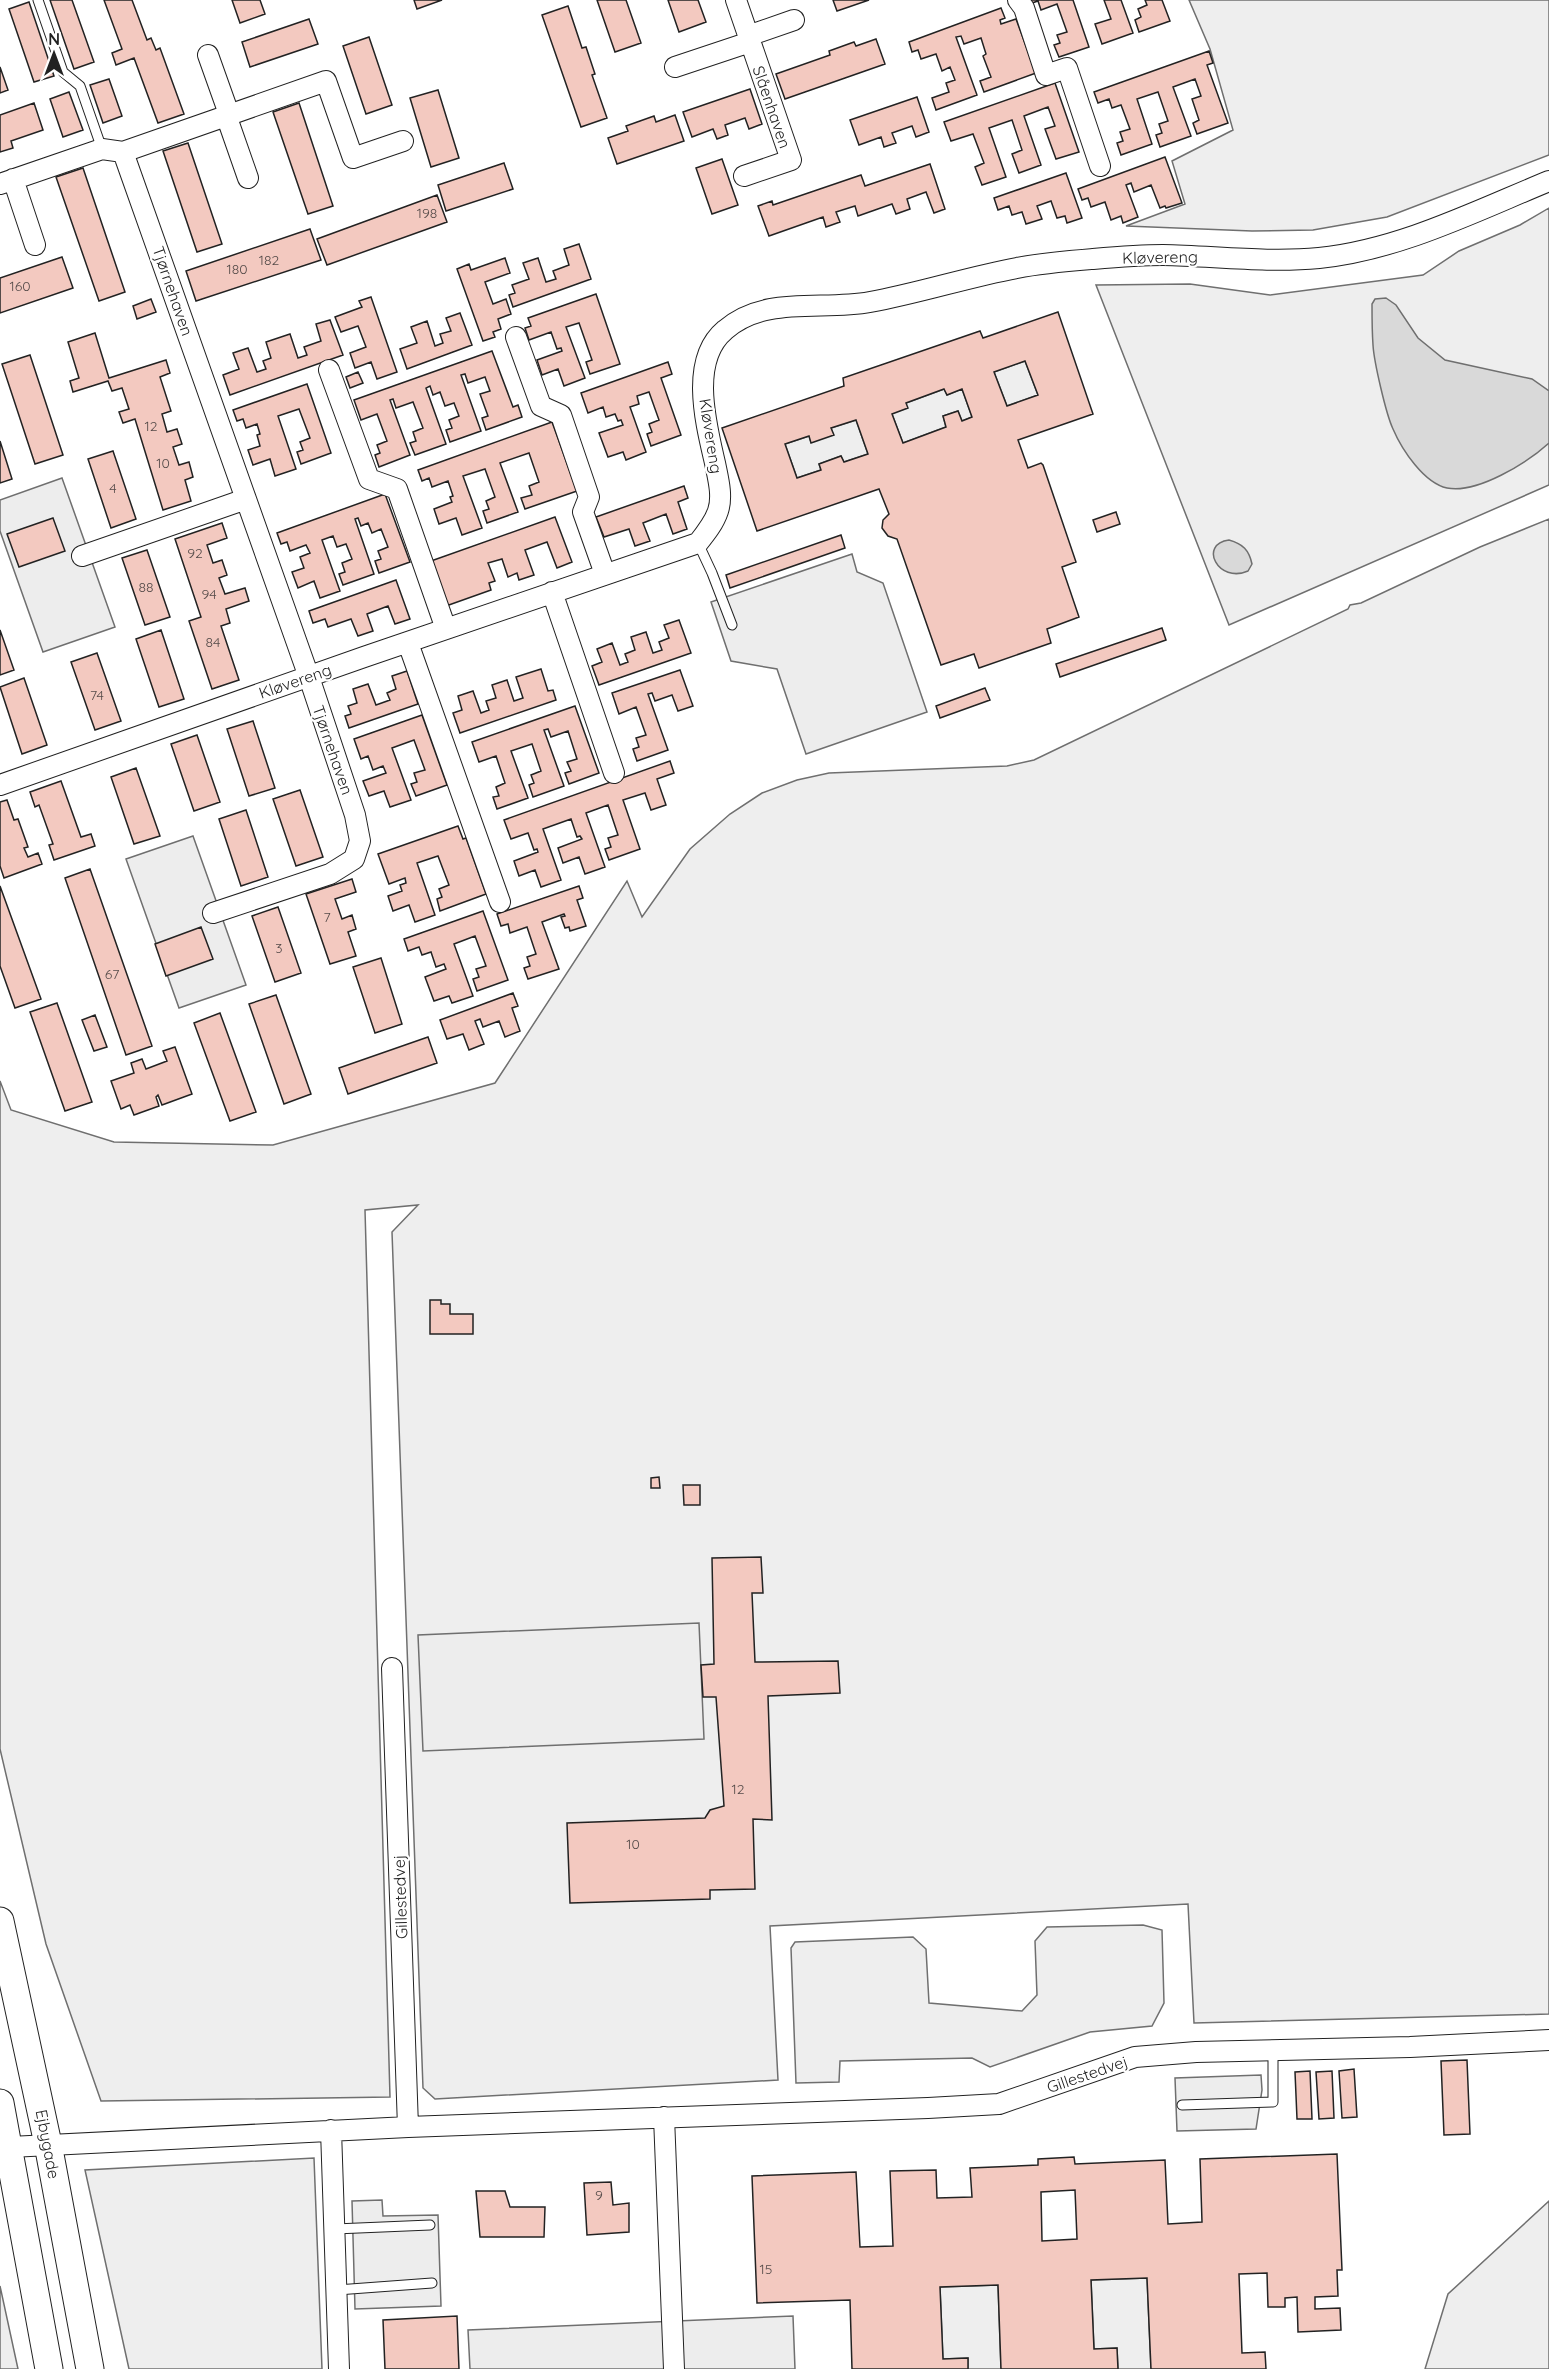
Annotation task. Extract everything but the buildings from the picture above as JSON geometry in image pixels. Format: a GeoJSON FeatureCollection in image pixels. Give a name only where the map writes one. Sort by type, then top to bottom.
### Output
{"type":"FeatureCollection","features":[{"type":"Feature","properties":{"kind":"main road","name":"Ejbygade"},"geometry":{"type":"LineString","coordinates":[[0,1921],[48,2144],[90,2369]]}},
{"type":"Feature","properties":{"kind":"main road"},"geometry":{"type":"LineString","coordinates":[[0,2103],[10,2147],[49,2369]]}},
{"type":"Feature","properties":{"kind":"street","name":"Slåenhaven"},"geometry":{"type":"LineString","coordinates":[[736,0],[791,160],[744,176]]}},
{"type":"Feature","properties":{"kind":"street"},"geometry":{"type":"LineString","coordinates":[[1018,0],[1024,8],[1046,75],[1067,68],[1100,166]]}},
{"type":"Feature","properties":{"kind":"street"},"geometry":{"type":"LineString","coordinates":[[675,68],[794,20]]}},
{"type":"Feature","properties":{"kind":"street"},"geometry":{"type":"LineString","coordinates":[[208,55],[248,178]]}},
{"type":"Feature","properties":{"kind":"street"},"geometry":{"type":"LineString","coordinates":[[35,245],[6,182],[102,149],[123,152],[326,81],[353,158],[403,141]]}},
{"type":"Feature","properties":{"kind":"street","name":"Tjørnehaven"},"geometry":{"type":"LineString","coordinates":[[123,152],[309,677],[356,815],[360,841],[354,859],[330,874],[213,913]]}},
{"type":"Feature","properties":{"kind":"street","name":"Kløvereng"},"geometry":{"type":"LineString","coordinates":[[0,785],[698,543],[708,531],[718,509],[719,485],[704,412],[703,377],[708,354],[722,331],[738,320],[775,306],[821,307],[869,303],[1018,268],[1090,259],[1159,255],[1271,259],[1320,258],[1375,247],[1432,229],[1549,181]]}},
{"type":"Feature","properties":{"kind":"street"},"geometry":{"type":"LineString","coordinates":[[516,337],[541,406],[561,415],[589,497],[583,512],[605,574]]}},
{"type":"Feature","properties":{"kind":"street"},"geometry":{"type":"LineString","coordinates":[[329,370],[369,479],[397,489],[446,629]]}},
{"type":"Feature","properties":{"kind":"street"},"geometry":{"type":"LineString","coordinates":[[82,556],[246,499]]}},
{"type":"Feature","properties":{"kind":"street"},"geometry":{"type":"LineString","coordinates":[[552,592],[614,773]]}},
{"type":"Feature","properties":{"kind":"street"},"geometry":{"type":"LineString","coordinates":[[408,642],[500,902]]}},
{"type":"Feature","properties":{"kind":"street","name":"Gillestedvej"},"geometry":{"type":"LineString","coordinates":[[392,1668],[408,2127]]}},
{"type":"Feature","properties":{"kind":"street","name":"Gillestedvej"},"geometry":{"type":"LineString","coordinates":[[10,2147],[331,2130],[928,2109],[999,2104],[1134,2057],[1197,2052],[1410,2047],[1549,2040]]}},
{"type":"Feature","properties":{"kind":"street"},"geometry":{"type":"LineString","coordinates":[[664,2117],[674,2369]]}},
{"type":"Feature","properties":{"kind":"street"},"geometry":{"type":"LineString","coordinates":[[331,2130],[339,2369]]}},
{"type":"Feature","properties":{"kind":"lane"},"geometry":{"type":"LineString","coordinates":[[38,0],[63,72],[80,86],[102,149]]}},
{"type":"Feature","properties":{"kind":"lane"},"geometry":{"type":"LineString","coordinates":[[698,543],[732,625]]}},
{"type":"Feature","properties":{"kind":"lane"},"geometry":{"type":"LineString","coordinates":[[1182,2105],[1273,2102],[1273,2050]]}},
{"type":"Feature","properties":{"kind":"lane"},"geometry":{"type":"LineString","coordinates":[[335,2229],[430,2225]]}},
{"type":"Feature","properties":{"kind":"lane"},"geometry":{"type":"LineString","coordinates":[[337,2290],[432,2283]]}},
{"type":"Feature","properties":{"kind":"shaded area"},"geometry":{"type":"Polygon","coordinates":[[[1189,0],[1549,0],[1549,155],[1387,217],[1313,230],[1252,231],[1126,226],[1185,204],[1172,161],[1233,130],[1210,49],[1189,0]]]}},
{"type":"Feature","properties":{"kind":"shaded area"},"geometry":{"type":"Polygon","coordinates":[[[1549,208],[1549,485],[1229,625],[1096,285],[1190,284],[1270,295],[1423,275],[1459,251],[1520,225],[1549,208]]]}},
{"type":"Feature","properties":{"kind":"shaded area"},"geometry":{"type":"Polygon","coordinates":[[[1386,298],[1396,305],[1418,338],[1445,360],[1532,379],[1549,391],[1549,443],[1515,468],[1487,482],[1472,486],[1459,489],[1447,488],[1438,485],[1422,473],[1408,456],[1393,429],[1378,375],[1373,345],[1372,304],[1375,299],[1386,298]]]}},
{"type":"Feature","properties":{"kind":"shaded area"},"geometry":{"type":"Polygon","coordinates":[[[1025,361],[1038,395],[1007,406],[994,372],[1025,361]]]}},
{"type":"Feature","properties":{"kind":"shaded area"},"geometry":{"type":"Polygon","coordinates":[[[944,389],[947,395],[962,389],[972,417],[962,421],[958,411],[943,416],[946,427],[903,443],[892,414],[906,403],[944,389]]]}},
{"type":"Feature","properties":{"kind":"shaded area"},"geometry":{"type":"Polygon","coordinates":[[[856,420],[868,454],[844,462],[841,456],[819,464],[821,470],[797,478],[785,444],[809,436],[811,442],[833,434],[831,428],[856,420]]]}},
{"type":"Feature","properties":{"kind":"shaded area"},"geometry":{"type":"Polygon","coordinates":[[[62,478],[115,627],[43,652],[0,531],[0,500],[62,478]]]}},
{"type":"Feature","properties":{"kind":"shaded area"},"geometry":{"type":"Polygon","coordinates":[[[1549,519],[1549,2014],[1194,2023],[1188,1904],[770,1926],[778,2080],[435,2099],[423,2088],[392,1232],[418,1205],[365,1210],[390,2097],[101,2101],[46,1944],[0,1749],[0,1081],[11,1110],[114,1142],[273,1145],[495,1083],[627,881],[642,917],[690,849],[730,814],[762,793],[797,780],[829,773],[1007,766],[1034,760],[1348,609],[1350,605],[1361,603],[1480,547],[1549,519]]]}},
{"type":"Feature","properties":{"kind":"shaded area"},"geometry":{"type":"Polygon","coordinates":[[[1229,540],[1238,543],[1247,551],[1252,564],[1248,571],[1237,574],[1228,572],[1216,562],[1213,555],[1215,548],[1220,543],[1229,540]]]}},
{"type":"Feature","properties":{"kind":"shaded area"},"geometry":{"type":"Polygon","coordinates":[[[852,554],[857,572],[883,583],[927,712],[806,754],[777,669],[731,661],[711,602],[852,554]]]}},
{"type":"Feature","properties":{"kind":"shaded area"},"geometry":{"type":"Polygon","coordinates":[[[193,836],[246,985],[179,1008],[126,859],[193,836]]]}},
{"type":"Feature","properties":{"kind":"shaded area"},"geometry":{"type":"Polygon","coordinates":[[[699,1623],[704,1739],[423,1751],[418,1635],[699,1623]]]}},
{"type":"Feature","properties":{"kind":"shaded area"},"geometry":{"type":"Polygon","coordinates":[[[1143,1925],[1162,1930],[1164,2003],[1152,2026],[1090,2032],[990,2067],[972,2058],[840,2061],[839,2082],[796,2083],[791,1948],[795,1942],[913,1937],[926,1949],[929,2003],[1022,2011],[1037,1995],[1035,1941],[1047,1927],[1143,1925]]]}},
{"type":"Feature","properties":{"kind":"shaded area"},"geometry":{"type":"Polygon","coordinates":[[[1261,2075],[1262,2090],[1256,2129],[1177,2131],[1175,2078],[1261,2075]]]}},
{"type":"Feature","properties":{"kind":"shaded area"},"geometry":{"type":"Polygon","coordinates":[[[314,2158],[322,2369],[129,2369],[85,2170],[314,2158]]]}},
{"type":"Feature","properties":{"kind":"shaded area"},"geometry":{"type":"Polygon","coordinates":[[[382,2200],[383,2216],[438,2215],[441,2306],[355,2309],[352,2201],[382,2200]]]}},
{"type":"Feature","properties":{"kind":"shaded area"},"geometry":{"type":"Polygon","coordinates":[[[1549,2201],[1549,2369],[1425,2369],[1448,2294],[1549,2201]]]}},
{"type":"Feature","properties":{"kind":"shaded area"},"geometry":{"type":"Polygon","coordinates":[[[1147,2278],[1151,2369],[1118,2369],[1117,2348],[1094,2349],[1091,2280],[1147,2278]]]}},
{"type":"Feature","properties":{"kind":"shaded area"},"geometry":{"type":"Polygon","coordinates":[[[998,2285],[1001,2369],[968,2369],[968,2358],[943,2359],[940,2287],[998,2285]]]}},
{"type":"Feature","properties":{"kind":"shaded area"},"geometry":{"type":"Polygon","coordinates":[[[0,2286],[18,2369],[0,2369],[0,2286]]]}},
{"type":"Feature","properties":{"kind":"shaded area"},"geometry":{"type":"Polygon","coordinates":[[[793,2316],[795,2369],[470,2369],[468,2330],[793,2316]]]}}]}
